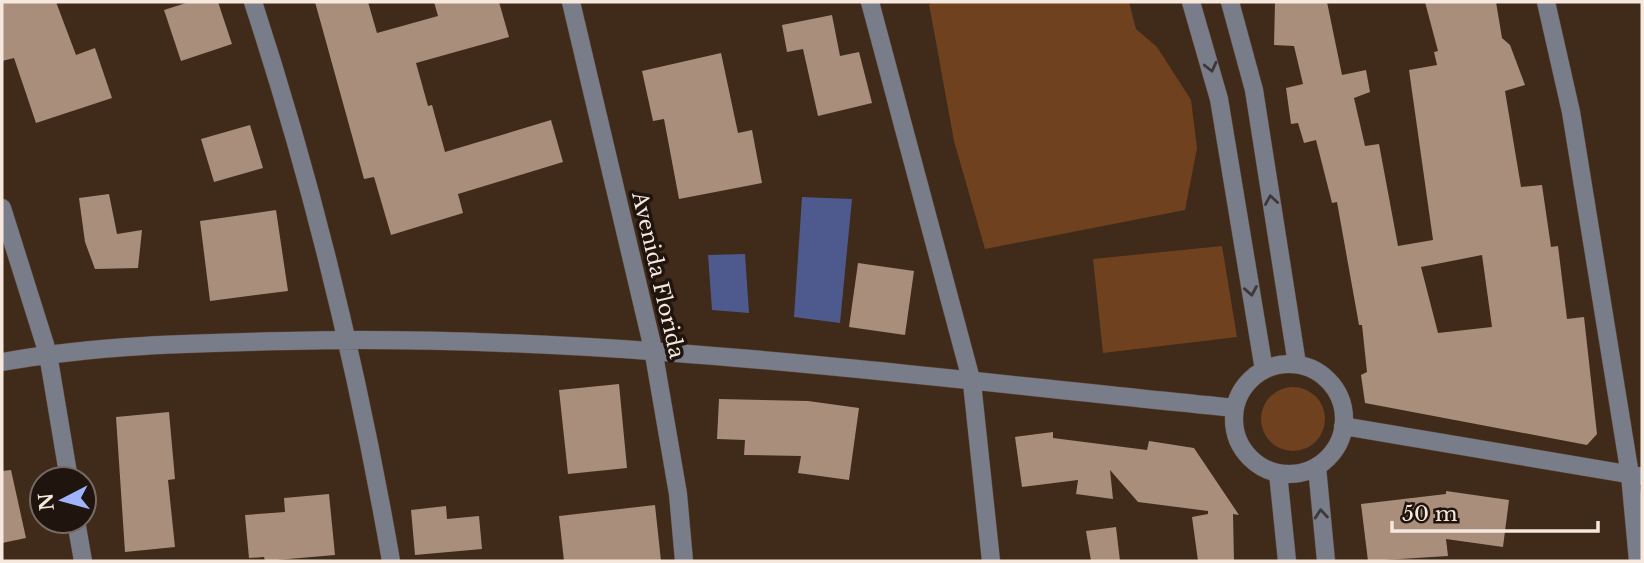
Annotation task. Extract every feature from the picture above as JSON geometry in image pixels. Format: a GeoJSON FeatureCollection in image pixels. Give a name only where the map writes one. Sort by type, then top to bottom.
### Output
{"type":"FeatureCollection","features":[{"type":"Feature","properties":{"kind":"street"},"geometry":{"type":"LineString","coordinates":[[253,2],[309,187],[348,340],[391,561]]}},
{"type":"Feature","properties":{"kind":"street","name":"Avenida Florida"},"geometry":{"type":"LineString","coordinates":[[570,2],[653,349],[678,494],[684,561]]}},
{"type":"Feature","properties":{"kind":"street"},"geometry":{"type":"LineString","coordinates":[[870,2],[972,383],[990,561]]}},
{"type":"Feature","properties":{"kind":"street"},"geometry":{"type":"LineString","coordinates":[[1191,2],[1219,99],[1264,370]]}},
{"type":"Feature","properties":{"kind":"street"},"geometry":{"type":"LineString","coordinates":[[1230,2],[1254,90],[1297,364]]}},
{"type":"Feature","properties":{"kind":"street"},"geometry":{"type":"LineString","coordinates":[[1546,2],[1571,112],[1636,476],[1638,561]]}},
{"type":"Feature","properties":{"kind":"street"},"geometry":{"type":"LineString","coordinates":[[2,208],[48,354],[67,465]]}},
{"type":"Feature","properties":{"kind":"street"},"geometry":{"type":"LineString","coordinates":[[2,362],[48,354],[236,342],[444,340],[653,349],[1235,408]]}},
{"type":"Feature","properties":{"kind":"street"},"geometry":{"type":"LineString","coordinates":[[1297,364],[1317,372],[1332,386],[1342,405],[1343,426],[1335,449],[1317,467],[1298,474],[1278,473],[1258,465],[1243,449],[1235,429],[1235,408],[1245,385],[1264,370],[1275,365],[1297,364]]}},
{"type":"Feature","properties":{"kind":"street"},"geometry":{"type":"LineString","coordinates":[[1343,426],[1636,476]]}},
{"type":"Feature","properties":{"kind":"street"},"geometry":{"type":"LineString","coordinates":[[1317,467],[1326,561]]}},
{"type":"Feature","properties":{"kind":"street"},"geometry":{"type":"LineString","coordinates":[[1278,473],[1287,561]]}},
{"type":"Feature","properties":{"kind":"street"},"geometry":{"type":"LineString","coordinates":[[78,535],[83,561]]}},
{"type":"Feature","properties":{"kind":"shaded area"},"geometry":{"type":"Polygon","coordinates":[[[1129,2],[1136,29],[1157,47],[1191,100],[1197,148],[1185,210],[985,249],[954,141],[929,4],[1129,2]]]}},
{"type":"Feature","properties":{"kind":"shaded area"},"geometry":{"type":"Polygon","coordinates":[[[1222,246],[1237,337],[1103,353],[1093,259],[1222,246]]]}},
{"type":"Feature","properties":{"kind":"shaded area"},"geometry":{"type":"Polygon","coordinates":[[[1293,387],[1316,396],[1325,419],[1316,442],[1293,451],[1270,442],[1261,419],[1270,396],[1293,387]]]}},
{"type":"Feature","properties":{"kind":"water"},"geometry":{"type":"Polygon","coordinates":[[[802,197],[852,199],[840,323],[794,317],[802,197]]]}},
{"type":"Feature","properties":{"kind":"water"},"geometry":{"type":"Polygon","coordinates":[[[745,254],[749,313],[712,310],[708,255],[745,254]]]}},
{"type":"Feature","properties":{"kind":"building"},"geometry":{"type":"Polygon","coordinates":[[[2,2],[56,2],[76,55],[95,48],[112,98],[36,123],[14,58],[2,61],[2,2]]]}},
{"type":"Feature","properties":{"kind":"building"},"geometry":{"type":"Polygon","coordinates":[[[189,2],[218,2],[232,44],[181,61],[164,10],[189,2]]]}},
{"type":"Feature","properties":{"kind":"building"},"geometry":{"type":"Polygon","coordinates":[[[315,2],[368,2],[377,33],[438,16],[434,2],[499,2],[509,37],[416,63],[428,106],[432,105],[445,152],[551,120],[563,162],[458,194],[463,213],[391,235],[374,177],[364,179],[315,2]]]}},
{"type":"Feature","properties":{"kind":"building"},"geometry":{"type":"Polygon","coordinates":[[[1275,2],[1327,2],[1342,75],[1366,70],[1370,92],[1354,98],[1365,146],[1379,144],[1398,246],[1433,240],[1409,70],[1437,65],[1434,52],[1438,51],[1425,2],[1496,2],[1502,38],[1510,45],[1525,85],[1505,91],[1521,187],[1542,185],[1551,247],[1558,246],[1567,319],[1584,317],[1597,434],[1587,445],[1365,403],[1361,375],[1367,372],[1362,325],[1359,325],[1337,202],[1332,203],[1316,140],[1304,143],[1298,123],[1291,124],[1286,88],[1303,84],[1294,46],[1274,45],[1275,2]],[[1482,255],[1421,267],[1438,333],[1492,327],[1482,255]]]}},
{"type":"Feature","properties":{"kind":"building"},"geometry":{"type":"Polygon","coordinates":[[[832,15],[840,56],[859,52],[872,103],[818,116],[803,49],[787,52],[782,25],[832,15]]]}},
{"type":"Feature","properties":{"kind":"building"},"geometry":{"type":"Polygon","coordinates":[[[721,53],[738,133],[752,130],[762,183],[679,199],[664,119],[653,121],[642,71],[721,53]]]}},
{"type":"Feature","properties":{"kind":"building"},"geometry":{"type":"Polygon","coordinates":[[[250,125],[263,168],[214,182],[201,139],[250,125]]]}},
{"type":"Feature","properties":{"kind":"building"},"geometry":{"type":"Polygon","coordinates":[[[109,194],[117,234],[142,230],[138,268],[95,269],[85,242],[79,198],[109,194]]]}},
{"type":"Feature","properties":{"kind":"building"},"geometry":{"type":"Polygon","coordinates":[[[276,210],[288,291],[210,301],[200,221],[276,210]]]}},
{"type":"Feature","properties":{"kind":"building"},"geometry":{"type":"Polygon","coordinates":[[[858,263],[914,271],[905,335],[849,327],[858,263]]]}},
{"type":"Feature","properties":{"kind":"building"},"geometry":{"type":"Polygon","coordinates":[[[619,384],[627,468],[568,474],[559,390],[619,384]]]}},
{"type":"Feature","properties":{"kind":"building"},"geometry":{"type":"Polygon","coordinates":[[[719,399],[808,401],[859,408],[849,480],[798,473],[801,456],[744,455],[745,440],[717,439],[719,399]]]}},
{"type":"Feature","properties":{"kind":"building"},"geometry":{"type":"Polygon","coordinates":[[[169,412],[175,479],[168,480],[175,547],[125,552],[116,417],[169,412]]]}},
{"type":"Feature","properties":{"kind":"building"},"geometry":{"type":"Polygon","coordinates":[[[1053,432],[1053,438],[1147,450],[1149,441],[1194,448],[1239,515],[1233,514],[1234,561],[1198,561],[1192,517],[1208,514],[1208,511],[1138,502],[1110,470],[1113,499],[1076,494],[1078,480],[1022,487],[1015,437],[1053,432]]]}},
{"type":"Feature","properties":{"kind":"building"},"geometry":{"type":"Polygon","coordinates":[[[11,470],[26,538],[2,543],[2,471],[11,470]]]}},
{"type":"Feature","properties":{"kind":"building"},"geometry":{"type":"Polygon","coordinates":[[[1446,491],[1509,500],[1503,547],[1446,539],[1448,556],[1368,561],[1361,504],[1446,494],[1446,491]]]}},
{"type":"Feature","properties":{"kind":"building"},"geometry":{"type":"Polygon","coordinates":[[[329,494],[335,555],[265,561],[264,557],[249,558],[245,515],[285,512],[284,498],[329,494]]]}},
{"type":"Feature","properties":{"kind":"building"},"geometry":{"type":"Polygon","coordinates":[[[655,505],[661,561],[564,561],[559,516],[655,505]]]}},
{"type":"Feature","properties":{"kind":"building"},"geometry":{"type":"Polygon","coordinates":[[[446,506],[447,519],[479,516],[482,549],[415,555],[411,510],[446,506]]]}},
{"type":"Feature","properties":{"kind":"building"},"geometry":{"type":"Polygon","coordinates":[[[1116,527],[1120,561],[1091,561],[1086,531],[1116,527]]]}}]}
